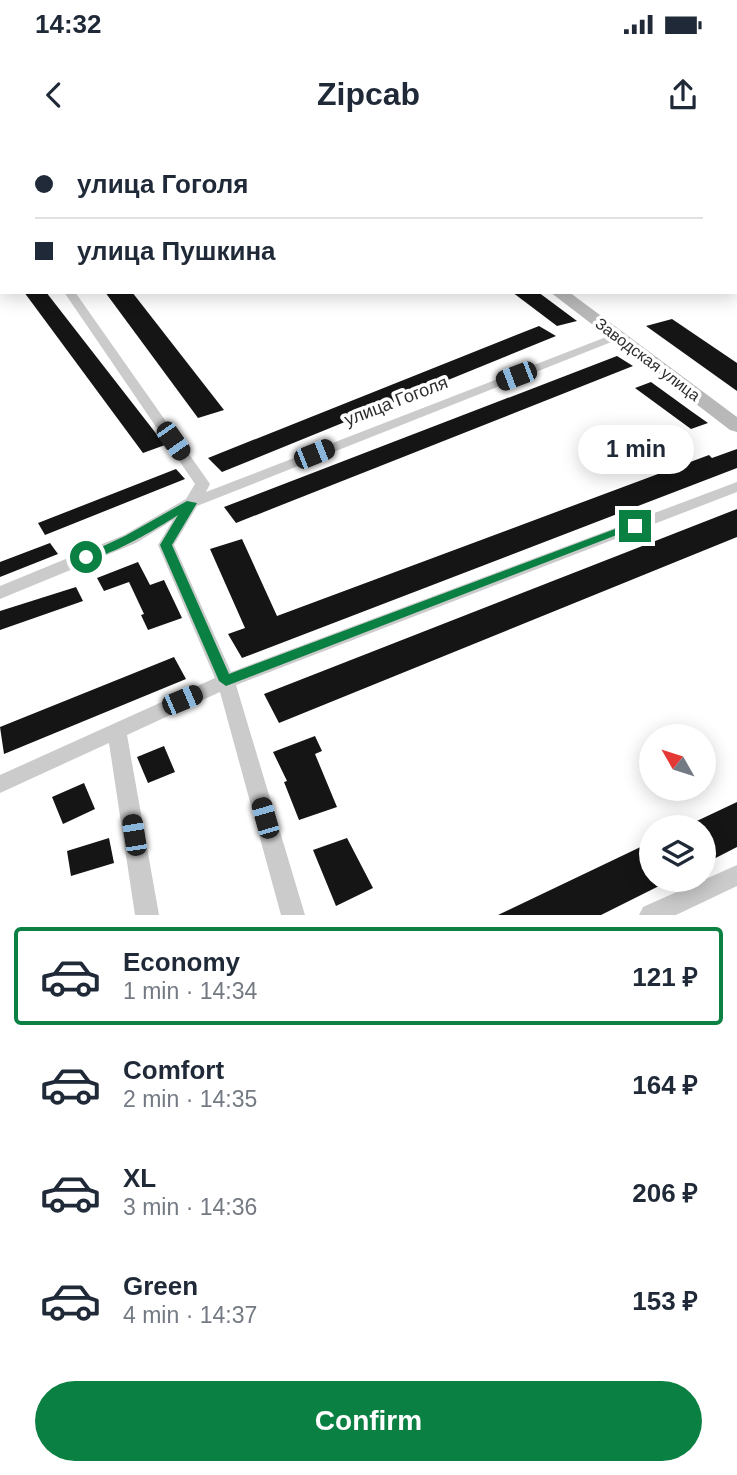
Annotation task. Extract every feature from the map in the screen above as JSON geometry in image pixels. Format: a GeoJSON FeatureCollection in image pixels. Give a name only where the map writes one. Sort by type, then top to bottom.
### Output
{"type":"FeatureCollection","features":[{"type":"Feature","properties":{"kind":"street"},"geometry":{"type":"LineString","coordinates":[[70,294],[203,484],[166,545],[226,681],[293,915]]}},
{"type":"Feature","properties":{"kind":"street","name":"Заводская улица"},"geometry":{"type":"LineString","coordinates":[[561,294],[737,426]]}},
{"type":"Feature","properties":{"kind":"street","name":"улица Гоголя"},"geometry":{"type":"LineString","coordinates":[[0,593],[130,539],[191,503],[618,337]]}},
{"type":"Feature","properties":{"kind":"street"},"geometry":{"type":"LineString","coordinates":[[0,784],[226,681],[737,487]]}},
{"type":"Feature","properties":{"kind":"street"},"geometry":{"type":"LineString","coordinates":[[117,729],[147,915]]}},
{"type":"Feature","properties":{"kind":"street"},"geometry":{"type":"LineString","coordinates":[[651,915],[737,875]]}},
{"type":"Feature","properties":{"kind":"building"},"geometry":{"type":"Polygon","coordinates":[[[25,294],[48,294],[165,445],[143,453],[25,294]]]}},
{"type":"Feature","properties":{"kind":"building"},"geometry":{"type":"Polygon","coordinates":[[[106,294],[134,294],[224,410],[198,418],[106,294]]]}},
{"type":"Feature","properties":{"kind":"building"},"geometry":{"type":"Polygon","coordinates":[[[515,294],[541,294],[577,321],[557,326],[515,294]]]}},
{"type":"Feature","properties":{"kind":"building"},"geometry":{"type":"Polygon","coordinates":[[[672,319],[737,363],[737,391],[646,326],[672,319]]]}},
{"type":"Feature","properties":{"kind":"building"},"geometry":{"type":"Polygon","coordinates":[[[539,326],[556,336],[222,472],[208,458],[539,326]]]}},
{"type":"Feature","properties":{"kind":"building"},"geometry":{"type":"Polygon","coordinates":[[[617,356],[633,366],[236,523],[224,507],[617,356]]]}},
{"type":"Feature","properties":{"kind":"building"},"geometry":{"type":"Polygon","coordinates":[[[651,382],[708,423],[691,429],[635,388],[651,382]]]}},
{"type":"Feature","properties":{"kind":"building"},"geometry":{"type":"Polygon","coordinates":[[[737,449],[737,468],[242,658],[228,634],[245,628],[210,549],[242,539],[277,616],[709,455],[712,458],[737,449]]]}},
{"type":"Feature","properties":{"kind":"building"},"geometry":{"type":"Polygon","coordinates":[[[176,469],[185,479],[45,535],[38,523],[176,469]]]}},
{"type":"Feature","properties":{"kind":"building"},"geometry":{"type":"Polygon","coordinates":[[[737,509],[737,537],[279,723],[264,694],[737,509]]]}},
{"type":"Feature","properties":{"kind":"building"},"geometry":{"type":"Polygon","coordinates":[[[50,543],[58,554],[0,577],[0,562],[50,543]]]}},
{"type":"Feature","properties":{"kind":"building"},"geometry":{"type":"Polygon","coordinates":[[[138,562],[150,585],[164,580],[182,618],[148,630],[141,615],[144,614],[129,582],[104,591],[97,578],[138,562]]]}},
{"type":"Feature","properties":{"kind":"building"},"geometry":{"type":"Polygon","coordinates":[[[76,587],[83,601],[0,630],[0,611],[76,587]]]}},
{"type":"Feature","properties":{"kind":"building"},"geometry":{"type":"Polygon","coordinates":[[[174,657],[186,679],[4,754],[0,727],[174,657]]]}},
{"type":"Feature","properties":{"kind":"building"},"geometry":{"type":"Polygon","coordinates":[[[315,736],[322,751],[315,754],[337,807],[299,820],[284,782],[287,781],[273,752],[315,736]]]}},
{"type":"Feature","properties":{"kind":"building"},"geometry":{"type":"Polygon","coordinates":[[[164,746],[175,772],[148,783],[137,757],[164,746]]]}},
{"type":"Feature","properties":{"kind":"building"},"geometry":{"type":"Polygon","coordinates":[[[84,783],[95,809],[63,824],[52,797],[84,783]]]}},
{"type":"Feature","properties":{"kind":"building"},"geometry":{"type":"Polygon","coordinates":[[[737,802],[737,847],[716,858],[716,815],[710,815],[737,802]]]}},
{"type":"Feature","properties":{"kind":"building"},"geometry":{"type":"Polygon","coordinates":[[[109,838],[114,863],[71,876],[67,851],[109,838]]]}},
{"type":"Feature","properties":{"kind":"building"},"geometry":{"type":"Polygon","coordinates":[[[347,838],[373,888],[336,906],[313,850],[347,838]]]}},
{"type":"Feature","properties":{"kind":"building"},"geometry":{"type":"Polygon","coordinates":[[[639,848],[639,892],[647,892],[601,915],[498,915],[639,848]]]}},
{"type":"Feature","properties":{"kind":"route"},"geometry":{"type":"LineString","coordinates":[[86,557],[130,539],[191,503],[166,545],[226,681],[635,526]]}}]}
